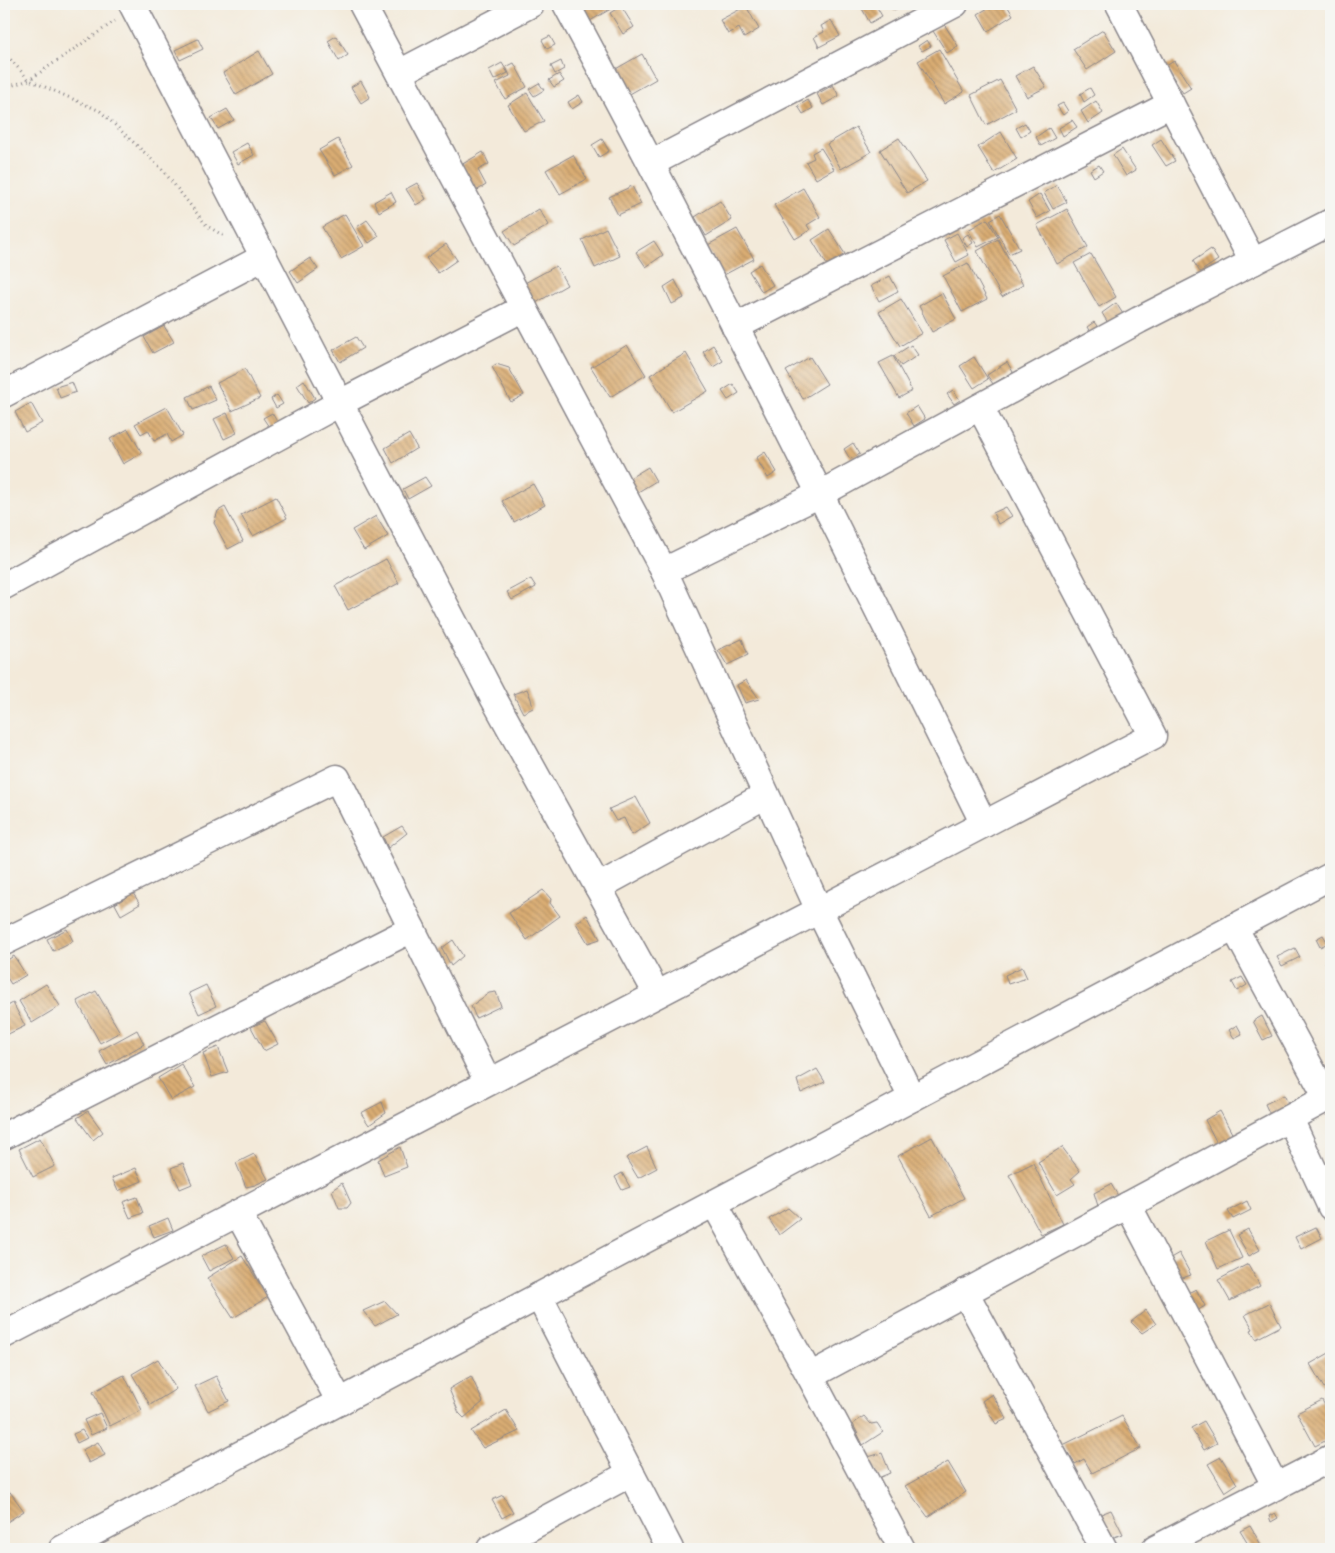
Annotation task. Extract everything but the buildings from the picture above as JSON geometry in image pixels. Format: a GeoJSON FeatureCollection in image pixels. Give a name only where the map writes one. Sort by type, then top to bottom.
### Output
{"type":"FeatureCollection","features":[{"type":"Feature","properties":{"kind":"street"},"geometry":{"type":"LineString","coordinates":[[362,4],[664,571],[819,910],[912,1098]]}},
{"type":"Feature","properties":{"kind":"street"},"geometry":{"type":"LineString","coordinates":[[398,73],[531,4]]}},
{"type":"Feature","properties":{"kind":"street"},"geometry":{"type":"LineString","coordinates":[[566,4],[652,163],[820,494],[984,824]]}},
{"type":"Feature","properties":{"kind":"street"},"geometry":{"type":"LineString","coordinates":[[652,163],[955,4]]}},
{"type":"Feature","properties":{"kind":"street"},"geometry":{"type":"LineString","coordinates":[[1119,4],[1253,262]]}},
{"type":"Feature","properties":{"kind":"street"},"geometry":{"type":"LineString","coordinates":[[136,5],[264,257],[494,699],[657,994]]}},
{"type":"Feature","properties":{"kind":"street"},"geometry":{"type":"LineString","coordinates":[[735,327],[1171,104]]}},
{"type":"Feature","properties":{"kind":"street"},"geometry":{"type":"LineString","coordinates":[[664,571],[820,494],[1139,320],[1331,222]]}},
{"type":"Feature","properties":{"kind":"street"},"geometry":{"type":"LineString","coordinates":[[4,394],[264,257]]}},
{"type":"Feature","properties":{"kind":"street"},"geometry":{"type":"LineString","coordinates":[[4,586],[340,403],[524,308]]}},
{"type":"Feature","properties":{"kind":"street"},"geometry":{"type":"LineString","coordinates":[[4,1335],[1153,736],[980,407]]}},
{"type":"Feature","properties":{"kind":"street"},"geometry":{"type":"LineString","coordinates":[[4,942],[337,778],[488,1082]]}},
{"type":"Feature","properties":{"kind":"street"},"geometry":{"type":"LineString","coordinates":[[598,887],[766,794]]}},
{"type":"Feature","properties":{"kind":"street"},"geometry":{"type":"LineString","coordinates":[[62,1549],[1331,876]]}},
{"type":"Feature","properties":{"kind":"street"},"geometry":{"type":"LineString","coordinates":[[810,1376],[1329,1097],[1234,927]]}},
{"type":"Feature","properties":{"kind":"street"},"geometry":{"type":"LineString","coordinates":[[4,1136],[412,929]]}},
{"type":"Feature","properties":{"kind":"street"},"geometry":{"type":"LineString","coordinates":[[1290,1118],[1331,1207]]}},
{"type":"Feature","properties":{"kind":"street"},"geometry":{"type":"LineString","coordinates":[[714,1203],[810,1376],[902,1549]]}},
{"type":"Feature","properties":{"kind":"street"},"geometry":{"type":"LineString","coordinates":[[1128,1205],[1276,1487]]}},
{"type":"Feature","properties":{"kind":"street"},"geometry":{"type":"LineString","coordinates":[[238,1212],[340,1402]]}},
{"type":"Feature","properties":{"kind":"street"},"geometry":{"type":"LineString","coordinates":[[965,1292],[1104,1549]]}},
{"type":"Feature","properties":{"kind":"street"},"geometry":{"type":"LineString","coordinates":[[539,1296],[670,1549]]}},
{"type":"Feature","properties":{"kind":"street"},"geometry":{"type":"LineString","coordinates":[[1155,1549],[1331,1458]]}},
{"type":"Feature","properties":{"kind":"street"},"geometry":{"type":"LineString","coordinates":[[490,1549],[631,1473]]}},
{"type":"Feature","properties":{"kind":"path"},"geometry":{"type":"LineString","coordinates":[[4,88],[29,80],[136,5]]}},
{"type":"Feature","properties":{"kind":"path"},"geometry":{"type":"LineString","coordinates":[[4,52],[29,80],[100,111],[161,168],[207,226],[231,240]]}}]}
